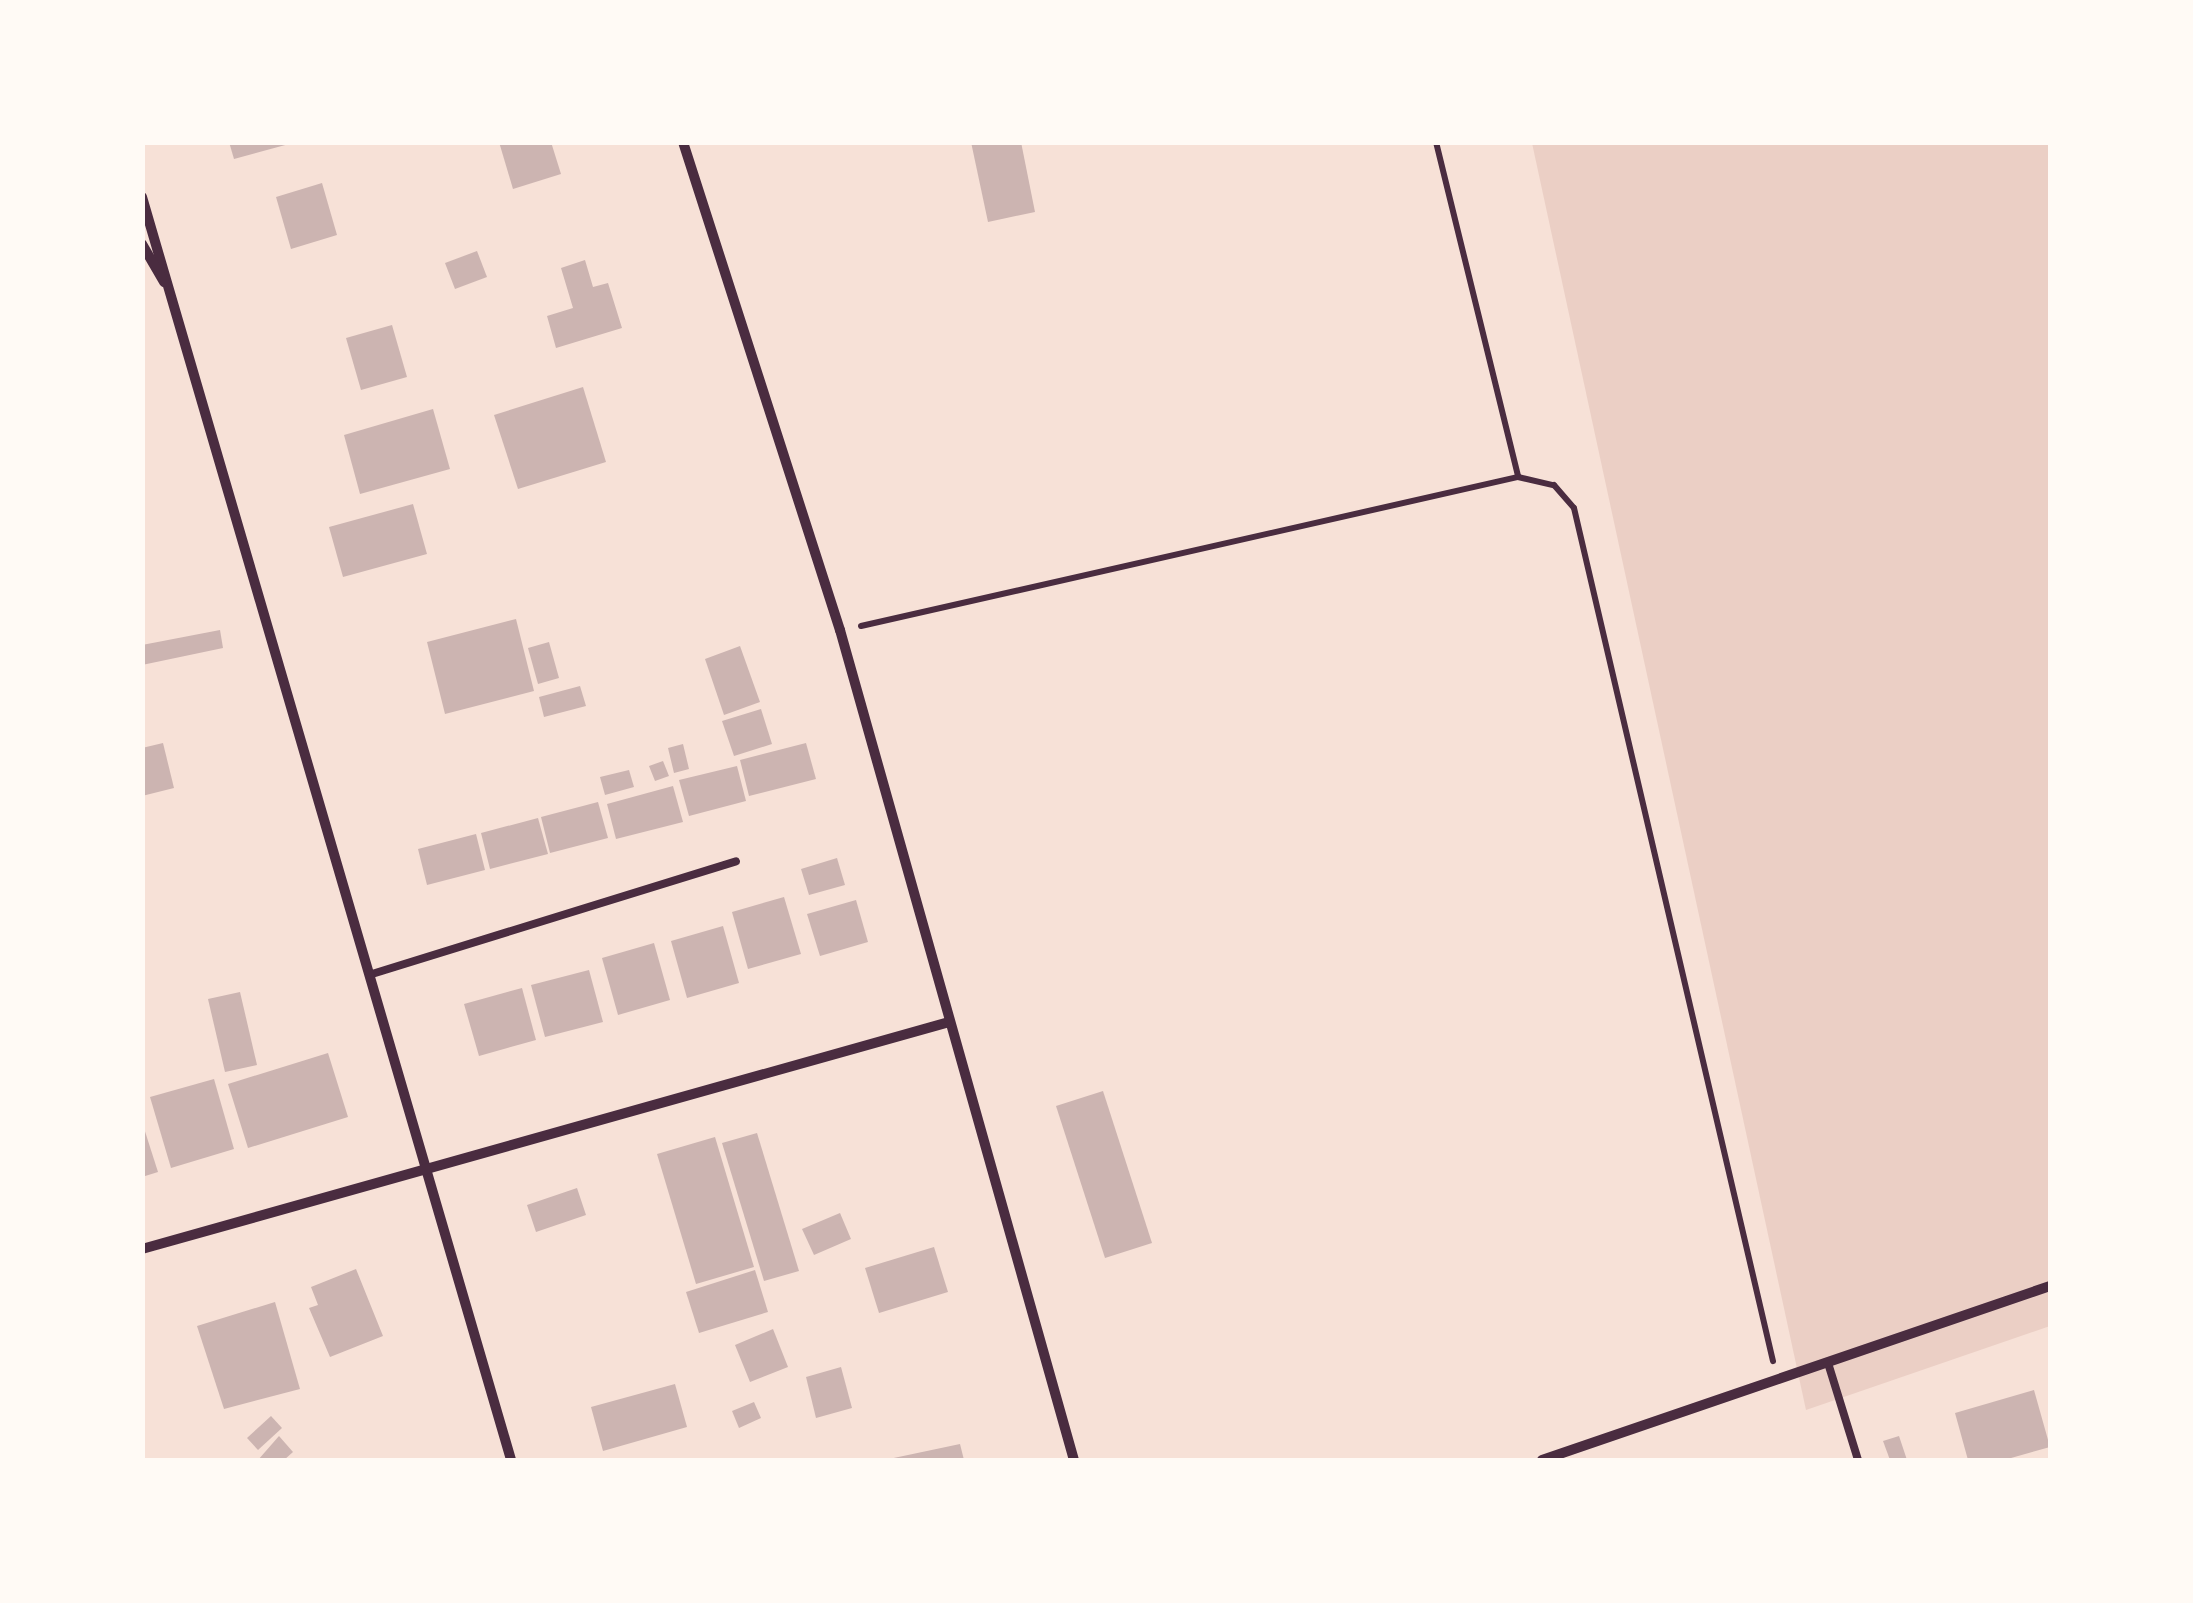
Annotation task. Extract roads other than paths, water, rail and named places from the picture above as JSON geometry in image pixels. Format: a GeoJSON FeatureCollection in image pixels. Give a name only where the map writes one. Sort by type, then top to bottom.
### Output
{"type":"FeatureCollection","features":[{"type":"Feature","properties":{"kind":"street"},"geometry":{"type":"LineString","coordinates":[[684,142],[840,630],[1074,1460]]}},
{"type":"Feature","properties":{"kind":"street"},"geometry":{"type":"LineString","coordinates":[[142,197],[511,1460]]}},
{"type":"Feature","properties":{"kind":"street"},"geometry":{"type":"LineString","coordinates":[[142,244],[174,299]]}},
{"type":"Feature","properties":{"kind":"street"},"geometry":{"type":"LineString","coordinates":[[142,1249],[949,1022]]}},
{"type":"Feature","properties":{"kind":"street"},"geometry":{"type":"LineString","coordinates":[[1542,1460],[2050,1286]]}},
{"type":"Feature","properties":{"kind":"lane"},"geometry":{"type":"LineString","coordinates":[[372,974],[736,861]]}},
{"type":"Feature","properties":{"kind":"lane"},"geometry":{"type":"LineString","coordinates":[[1828,1363],[1858,1460]]}}]}
